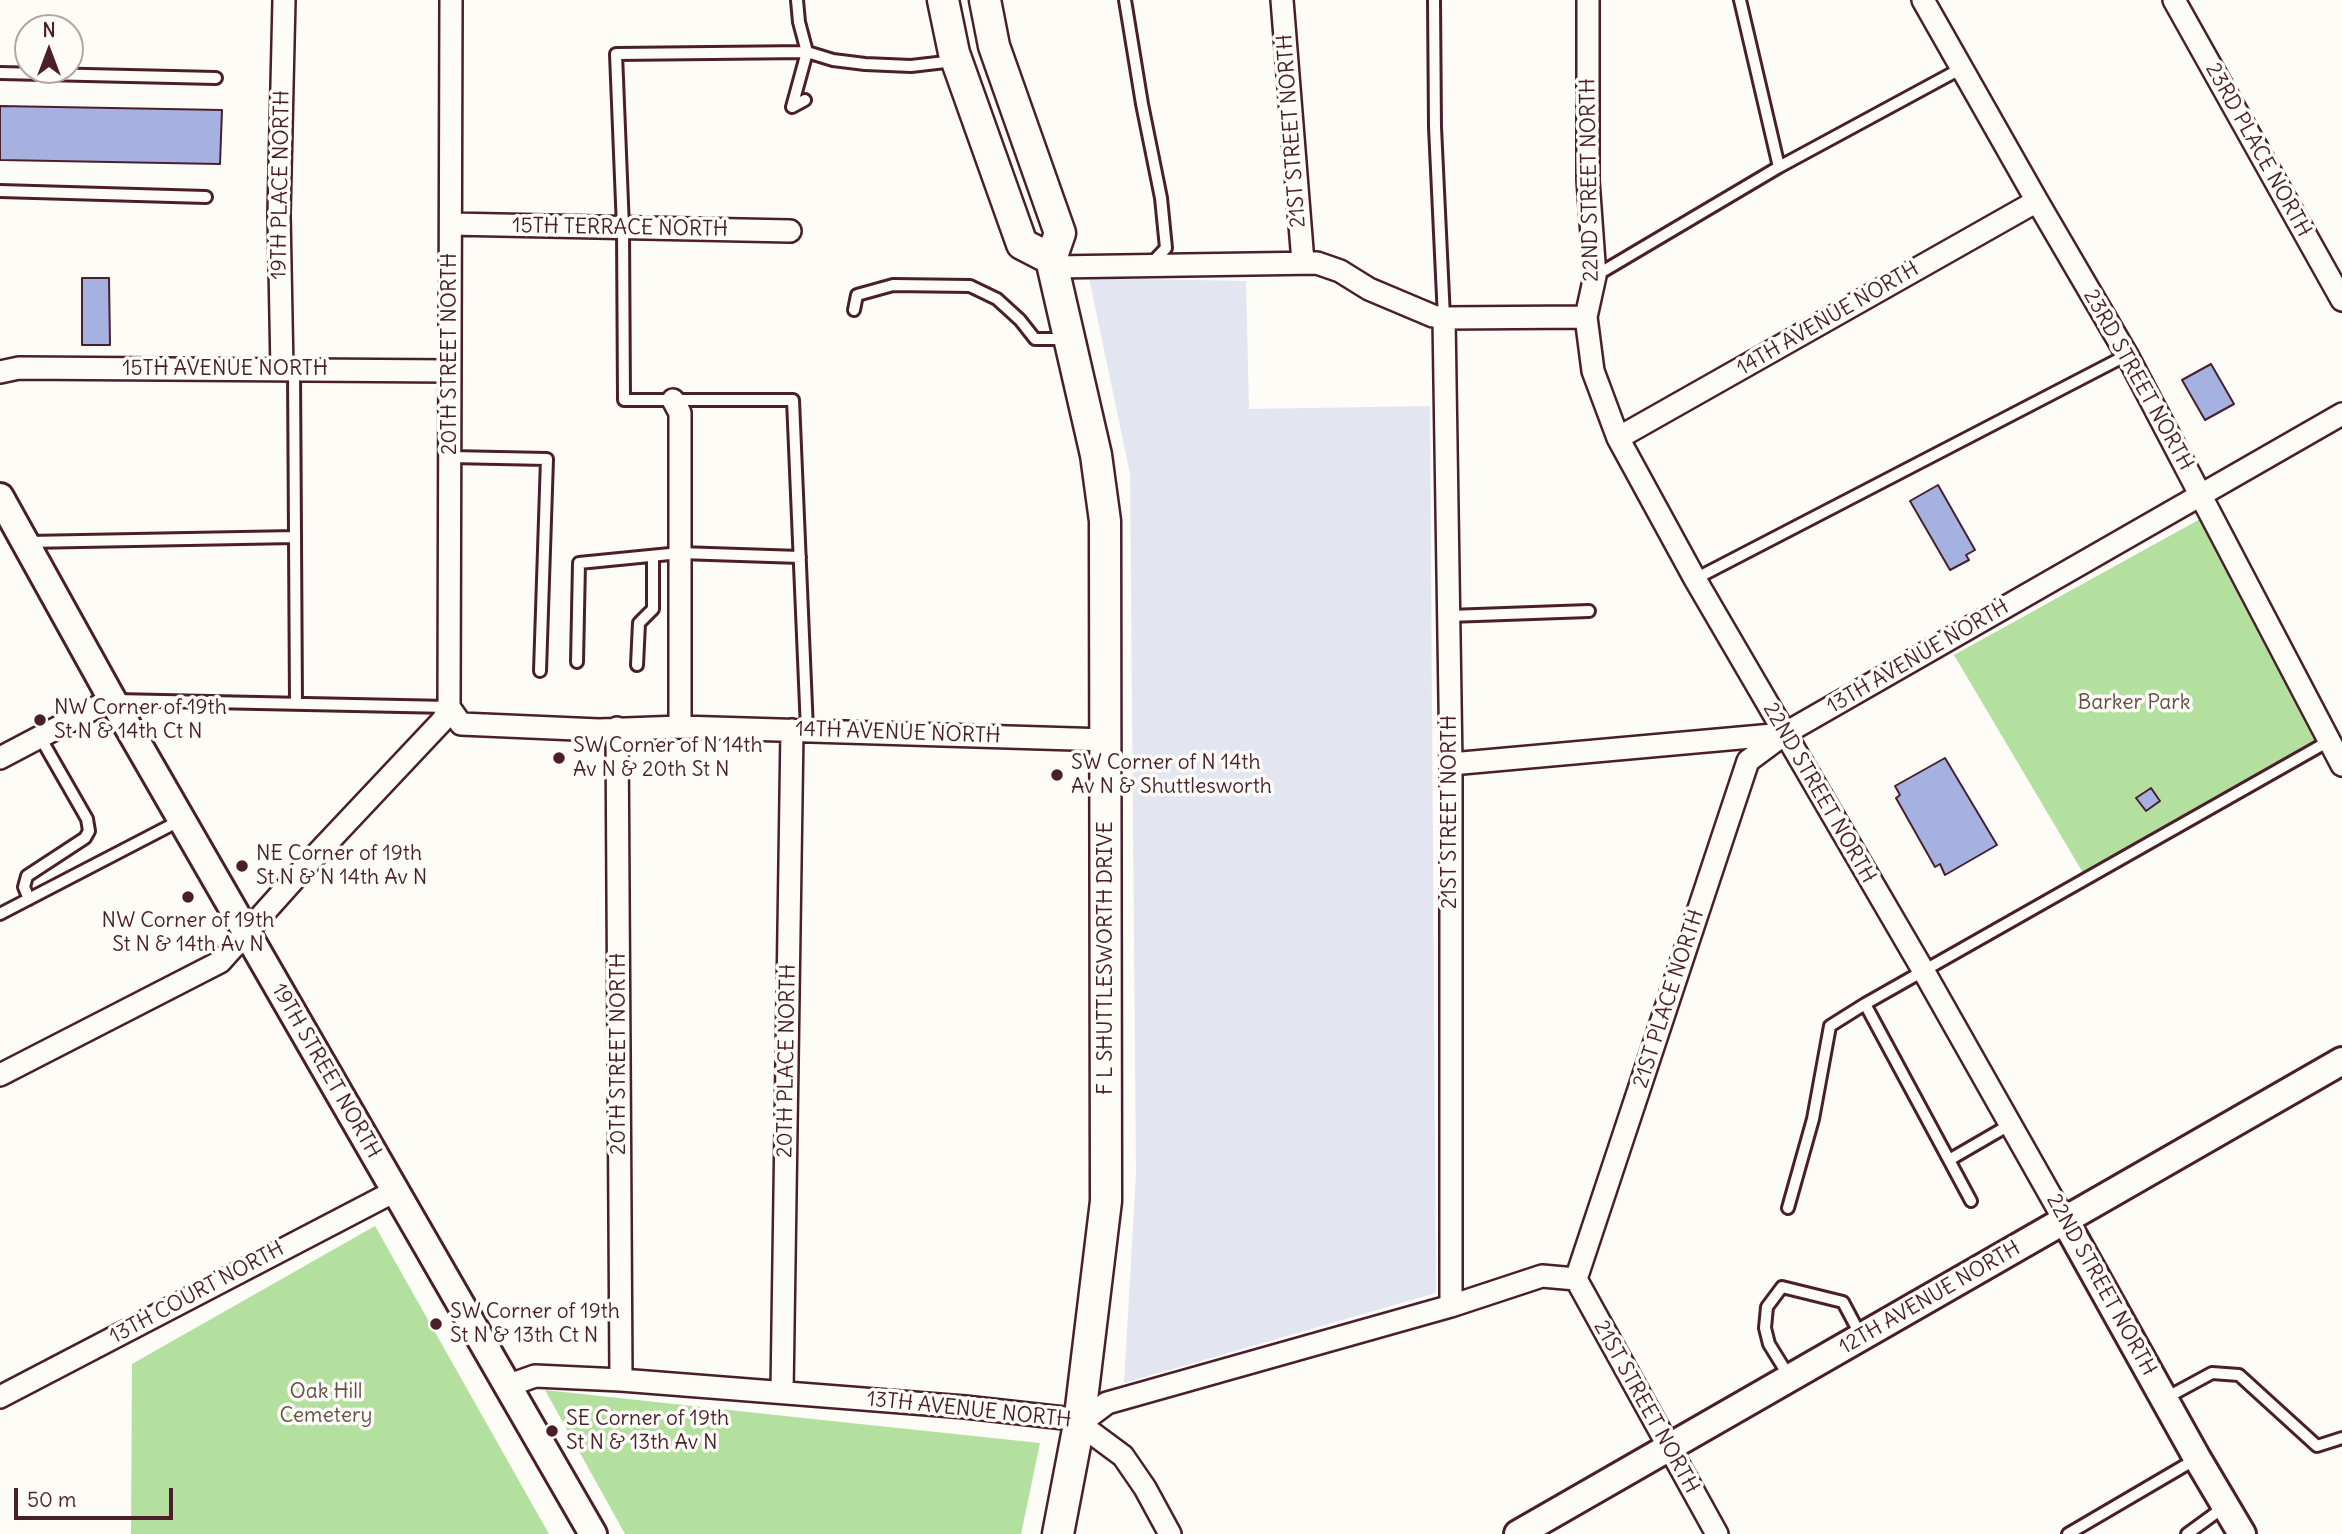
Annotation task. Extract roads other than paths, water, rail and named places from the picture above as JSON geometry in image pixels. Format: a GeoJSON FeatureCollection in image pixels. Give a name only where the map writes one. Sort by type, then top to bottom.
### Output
{"type":"FeatureCollection","features":[{"type":"Feature","properties":{"kind":"main road"},"geometry":{"type":"LineString","coordinates":[[943,0],[957,61],[1022,244],[1052,263]]}},
{"type":"Feature","properties":{"kind":"main road","name":"F L SHUTTLESWORTH DRIVE"},"geometry":{"type":"LineString","coordinates":[[985,0],[994,46],[1060,233],[1052,263],[1096,454],[1105,521],[1106,1201],[1079,1424],[1058,1534]]}},
{"type":"Feature","properties":{"kind":"street","name":"19TH PLACE NORTH"},"geometry":{"type":"LineString","coordinates":[[284,0],[279,214],[288,370]]}},
{"type":"Feature","properties":{"kind":"street","name":"20TH STREET NORTH"},"geometry":{"type":"LineString","coordinates":[[449,707],[452,0]]}},
{"type":"Feature","properties":{"kind":"street","name":"21ST STREET NORTH"},"geometry":{"type":"LineString","coordinates":[[1282,0],[1303,262]]}},
{"type":"Feature","properties":{"kind":"street","name":"22ND STREET NORTH"},"geometry":{"type":"LineString","coordinates":[[1587,0],[1588,180],[1595,276],[1586,317],[1593,371],[1618,438],[1695,579],[1923,970],[2242,1534]]}},
{"type":"Feature","properties":{"kind":"street","name":"23RD STREET NORTH"},"geometry":{"type":"LineString","coordinates":[[1923,0],[2127,355],[2342,765]]}},
{"type":"Feature","properties":{"kind":"street","name":"23RD PLACE NORTH"},"geometry":{"type":"LineString","coordinates":[[2174,0],[2342,300]]}},
{"type":"Feature","properties":{"kind":"street","name":"14TH AVENUE NORTH"},"geometry":{"type":"LineString","coordinates":[[1618,438],[2037,201]]}},
{"type":"Feature","properties":{"kind":"street","name":"15TH TERRACE NORTH"},"geometry":{"type":"LineString","coordinates":[[451,224],[790,231]]}},
{"type":"Feature","properties":{"kind":"street"},"geometry":{"type":"LineString","coordinates":[[1052,263],[1317,263],[1340,271],[1406,306],[1444,318],[1586,317]]}},
{"type":"Feature","properties":{"kind":"street","name":"21ST STREET NORTH"},"geometry":{"type":"LineString","coordinates":[[1444,318],[1451,764],[1451,1306]]}},
{"type":"Feature","properties":{"kind":"street","name":"15TH AVENUE NORTH"},"geometry":{"type":"LineString","coordinates":[[0,372],[19,368],[450,371]]}},
{"type":"Feature","properties":{"kind":"street"},"geometry":{"type":"LineString","coordinates":[[673,400],[680,413],[680,727]]}},
{"type":"Feature","properties":{"kind":"street","name":"13TH AVENUE NORTH"},"geometry":{"type":"LineString","coordinates":[[1451,764],[1784,734],[2342,414]]}},
{"type":"Feature","properties":{"kind":"street","name":"19TH STREET NORTH"},"geometry":{"type":"LineString","coordinates":[[0,497],[112,699],[593,1534]]}},
{"type":"Feature","properties":{"kind":"street"},"geometry":{"type":"LineString","coordinates":[[0,758],[112,699]]}},
{"type":"Feature","properties":{"kind":"street"},"geometry":{"type":"LineString","coordinates":[[0,1075],[220,962],[443,720],[449,707]]}},
{"type":"Feature","properties":{"kind":"street","name":"14TH AVENUE NORTH"},"geometry":{"type":"LineString","coordinates":[[449,707],[461,723],[599,730],[680,727],[1107,740]]}},
{"type":"Feature","properties":{"kind":"street","name":"20TH STREET NORTH"},"geometry":{"type":"LineString","coordinates":[[617,729],[621,1380]]}},
{"type":"Feature","properties":{"kind":"street","name":"20TH PLACE NORTH"},"geometry":{"type":"LineString","coordinates":[[782,1392],[799,730]]}},
{"type":"Feature","properties":{"kind":"street","name":"21ST PLACE NORTH"},"geometry":{"type":"LineString","coordinates":[[1576,1279],[1748,761],[1784,734]]}},
{"type":"Feature","properties":{"kind":"street","name":"12TH AVENUE NORTH"},"geometry":{"type":"LineString","coordinates":[[1518,1534],[2342,1061]]}},
{"type":"Feature","properties":{"kind":"street","name":"13TH COURT NORTH"},"geometry":{"type":"LineString","coordinates":[[0,1396],[395,1191]]}},
{"type":"Feature","properties":{"kind":"street","name":"13TH AVENUE NORTH"},"geometry":{"type":"LineString","coordinates":[[507,1385],[535,1376],[621,1380],[965,1407],[1073,1419],[1079,1424],[1107,1403],[1451,1306],[1542,1276],[1576,1279]]}},
{"type":"Feature","properties":{"kind":"street","name":"21ST STREET NORTH"},"geometry":{"type":"LineString","coordinates":[[1576,1279],[1717,1534]]}},
{"type":"Feature","properties":{"kind":"street"},"geometry":{"type":"LineString","coordinates":[[1079,1424],[1123,1456],[1145,1488],[1170,1534]]}},
{"type":"Feature","properties":{"kind":"lane"},"geometry":{"type":"LineString","coordinates":[[797,0],[799,22],[807,52],[792,107],[805,100]]}},
{"type":"Feature","properties":{"kind":"lane"},"geometry":{"type":"LineString","coordinates":[[1125,0],[1161,198],[1166,248],[1150,265]]}},
{"type":"Feature","properties":{"kind":"lane"},"geometry":{"type":"LineString","coordinates":[[1434,0],[1435,127],[1444,318]]}},
{"type":"Feature","properties":{"kind":"lane"},"geometry":{"type":"LineString","coordinates":[[1740,0],[1779,167]]}},
{"type":"Feature","properties":{"kind":"lane"},"geometry":{"type":"LineString","coordinates":[[799,730],[800,557],[793,400],[624,400],[623,228],[617,54],[807,52],[833,61],[911,66],[957,61]]}},
{"type":"Feature","properties":{"kind":"lane"},"geometry":{"type":"LineString","coordinates":[[1595,276],[1779,167],[1962,68]]}},
{"type":"Feature","properties":{"kind":"lane"},"geometry":{"type":"LineString","coordinates":[[0,73],[216,78]]}},
{"type":"Feature","properties":{"kind":"lane"},"geometry":{"type":"LineString","coordinates":[[0,191],[206,197]]}},
{"type":"Feature","properties":{"kind":"lane"},"geometry":{"type":"LineString","coordinates":[[854,310],[856,295],[893,285],[970,286],[997,299],[1020,320],[1035,339],[1068,339]]}},
{"type":"Feature","properties":{"kind":"lane"},"geometry":{"type":"LineString","coordinates":[[1695,579],[2127,355]]}},
{"type":"Feature","properties":{"kind":"lane"},"geometry":{"type":"LineString","coordinates":[[288,370],[295,537],[296,704]]}},
{"type":"Feature","properties":{"kind":"lane"},"geometry":{"type":"LineString","coordinates":[[450,457],[547,459],[540,670]]}},
{"type":"Feature","properties":{"kind":"lane"},"geometry":{"type":"LineString","coordinates":[[25,542],[295,537]]}},
{"type":"Feature","properties":{"kind":"lane"},"geometry":{"type":"LineString","coordinates":[[577,662],[579,563],[680,553],[800,557]]}},
{"type":"Feature","properties":{"kind":"lane"},"geometry":{"type":"LineString","coordinates":[[637,665],[639,624],[653,609],[653,556]]}},
{"type":"Feature","properties":{"kind":"lane"},"geometry":{"type":"LineString","coordinates":[[1448,616],[1589,611]]}},
{"type":"Feature","properties":{"kind":"lane"},"geometry":{"type":"LineString","coordinates":[[112,699],[449,707]]}},
{"type":"Feature","properties":{"kind":"lane"},"geometry":{"type":"LineString","coordinates":[[29,899],[24,887],[27,876],[85,838],[89,831],[87,819],[40,737]]}},
{"type":"Feature","properties":{"kind":"lane"},"geometry":{"type":"LineString","coordinates":[[1788,1208],[1813,1119],[1830,1026],[1923,970],[2329,741]]}},
{"type":"Feature","properties":{"kind":"lane"},"geometry":{"type":"LineString","coordinates":[[0,914],[182,820]]}},
{"type":"Feature","properties":{"kind":"lane"},"geometry":{"type":"LineString","coordinates":[[1865,1004],[1971,1201]]}},
{"type":"Feature","properties":{"kind":"lane"},"geometry":{"type":"LineString","coordinates":[[1949,1160],[2011,1124]]}},
{"type":"Feature","properties":{"kind":"lane"},"geometry":{"type":"LineString","coordinates":[[1790,1378],[1769,1344],[1765,1328],[1767,1307],[1782,1287],[1843,1303],[1862,1338]]}},
{"type":"Feature","properties":{"kind":"lane"},"geometry":{"type":"LineString","coordinates":[[2164,1399],[2212,1374],[2239,1375],[2317,1446],[2342,1438]]}},
{"type":"Feature","properties":{"kind":"lane"},"geometry":{"type":"LineString","coordinates":[[2068,1534],[2197,1458]]}},
{"type":"Feature","properties":{"kind":"lane"},"geometry":{"type":"LineString","coordinates":[[2187,1534],[2225,1506]]}},
{"type":"Feature","properties":{"kind":"place","name":"NW Corner of 19th St N & 14th Ct N"},"geometry":{"type":"Point","coordinates":[40,720]}},
{"type":"Feature","properties":{"kind":"place","name":"SW Corner of N 14th Av N & 20th St N"},"geometry":{"type":"Point","coordinates":[559,758]}},
{"type":"Feature","properties":{"kind":"place","name":"SW Corner of N 14th Av N & Shuttlesworth"},"geometry":{"type":"Point","coordinates":[1057,775]}},
{"type":"Feature","properties":{"kind":"place","name":"NE Corner of 19th St N & N 14th Av N"},"geometry":{"type":"Point","coordinates":[242,866]}},
{"type":"Feature","properties":{"kind":"place","name":"NW Corner of 19th St N & 14th Av N"},"geometry":{"type":"Point","coordinates":[188,897]}},
{"type":"Feature","properties":{"kind":"place","name":"SW Corner of 19th St N & 13th Ct N"},"geometry":{"type":"Point","coordinates":[436,1324]}},
{"type":"Feature","properties":{"kind":"place","name":"SE Corner of 19th St N & 13th Av N"},"geometry":{"type":"Point","coordinates":[552,1431]}},
{"type":"Feature","properties":{"kind":"park label","name":"Barker Park"},"geometry":{"type":"Point","coordinates":[2134,703]}},
{"type":"Feature","properties":{"kind":"park label","name":"Oak Hill Cemetery"},"geometry":{"type":"Point","coordinates":[326,1404]}}]}
